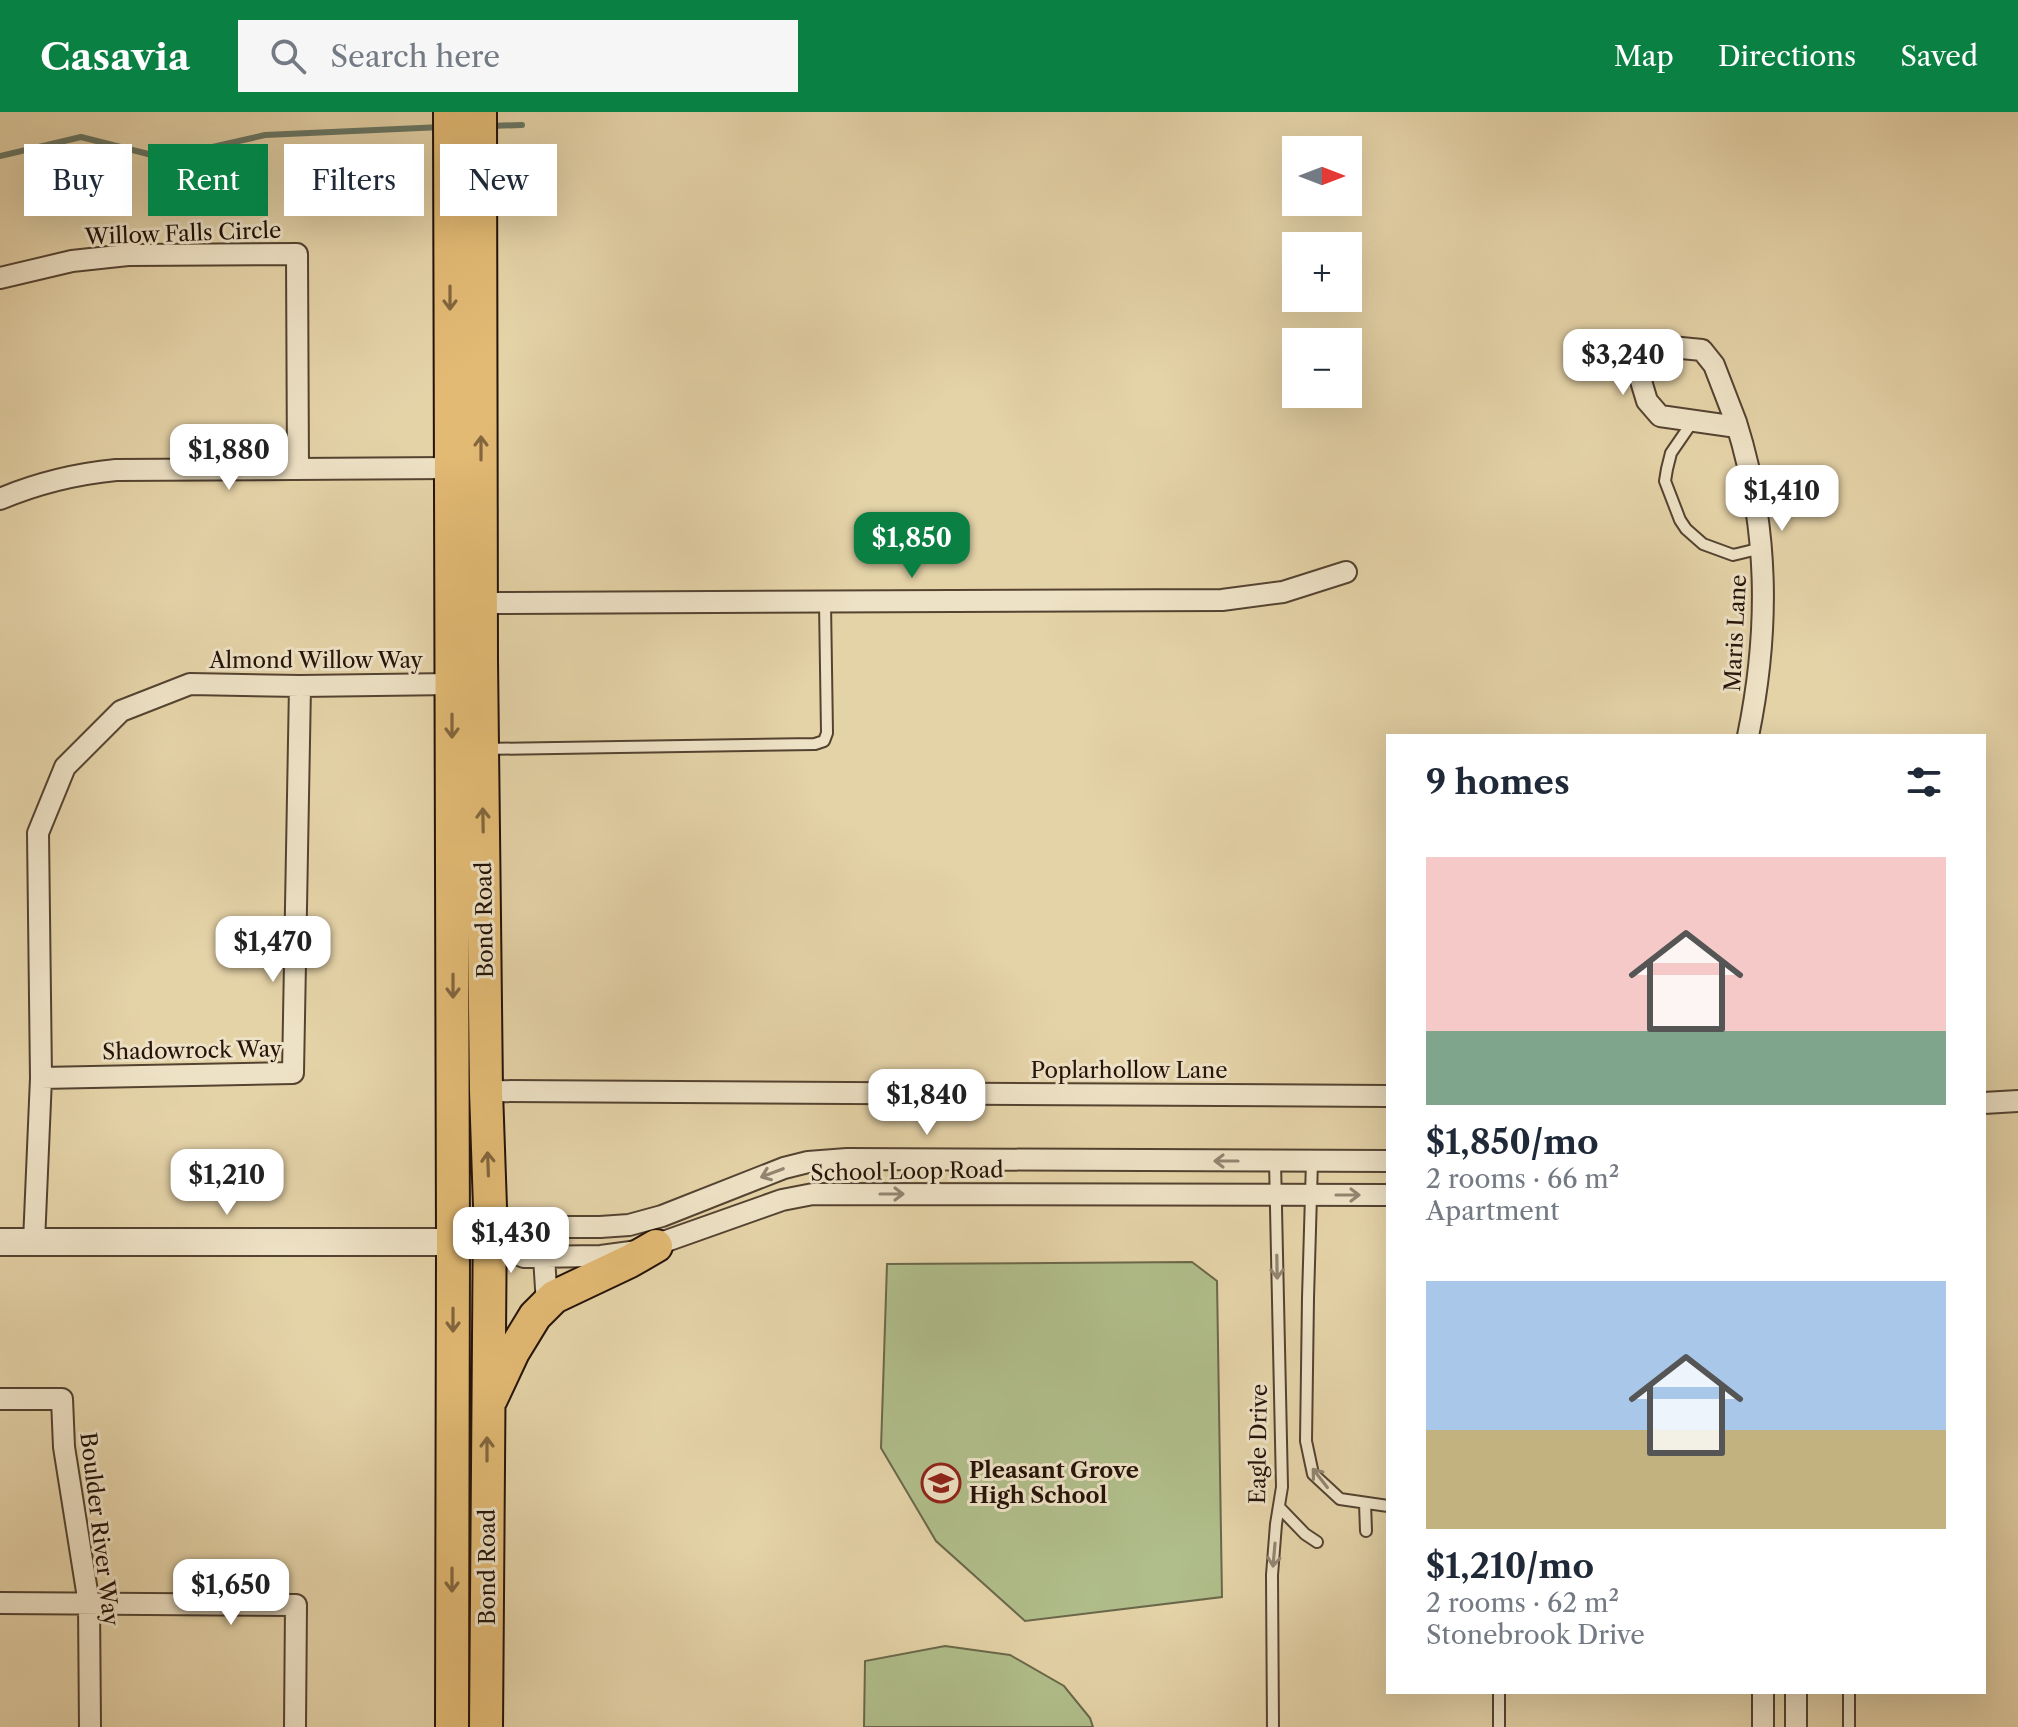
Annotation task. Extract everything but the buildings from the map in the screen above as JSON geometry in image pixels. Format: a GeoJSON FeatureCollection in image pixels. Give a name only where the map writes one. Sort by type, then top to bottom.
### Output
{"type":"FeatureCollection","features":[{"type":"Feature","properties":{"kind":"main road","name":"Bond Road"},"geometry":{"type":"LineString","coordinates":[[450,112],[459,144]]}},
{"type":"Feature","properties":{"kind":"main road","name":"Bond Road"},"geometry":{"type":"LineString","coordinates":[[471,144],[480,112]]}},
{"type":"Feature","properties":{"kind":"main road","name":"Bond Road"},"geometry":{"type":"LineString","coordinates":[[452,1727],[451,468],[463,216]]}},
{"type":"Feature","properties":{"kind":"main road","name":"Bond Road"},"geometry":{"type":"LineString","coordinates":[[467,216],[481,603],[489,1242],[486,1727]]}},
{"type":"Feature","properties":{"kind":"main road"},"geometry":{"type":"LineString","coordinates":[[451,468],[463,479],[466,488],[469,638],[481,660]]}},
{"type":"Feature","properties":{"kind":"main road"},"geometry":{"type":"LineString","coordinates":[[487,1405],[535,1316],[554,1297],[656,1246]]}},
{"type":"Feature","properties":{"kind":"street","name":"Willow Falls Circle"},"geometry":{"type":"LineString","coordinates":[[0,278],[72,261],[128,255],[297,254],[298,469]]}},
{"type":"Feature","properties":{"kind":"street","name":"Maris Lane"},"geometry":{"type":"LineString","coordinates":[[1693,421],[1660,416],[1647,401],[1641,381],[1651,358],[1671,347],[1702,350],[1714,365],[1737,427],[1751,481],[1762,548],[1764,603],[1761,664],[1748,734]]}},
{"type":"Feature","properties":{"kind":"street"},"geometry":{"type":"LineString","coordinates":[[1693,421],[1737,427]]}},
{"type":"Feature","properties":{"kind":"street"},"geometry":{"type":"LineString","coordinates":[[0,499],[52,481],[116,470],[451,468]]}},
{"type":"Feature","properties":{"kind":"street"},"geometry":{"type":"LineString","coordinates":[[481,603],[1222,600],[1283,592],[1346,572]]}},
{"type":"Feature","properties":{"kind":"street","name":"Almond Willow Way"},"geometry":{"type":"LineString","coordinates":[[34,1242],[41,1078],[38,833],[65,767],[121,711],[190,684],[452,684]]}},
{"type":"Feature","properties":{"kind":"street","name":"Shadowrock Way"},"geometry":{"type":"LineString","coordinates":[[41,1078],[293,1073],[300,686]]}},
{"type":"Feature","properties":{"kind":"street","name":"Poplarhollow Lane"},"geometry":{"type":"LineString","coordinates":[[486,1091],[1386,1096]]}},
{"type":"Feature","properties":{"kind":"street"},"geometry":{"type":"LineString","coordinates":[[1986,1103],[2018,1101]]}},
{"type":"Feature","properties":{"kind":"street","name":"School Loop Road"},"geometry":{"type":"LineString","coordinates":[[489,1242],[524,1227],[629,1225],[662,1216],[784,1168],[808,1162],[847,1159],[1386,1161]]}},
{"type":"Feature","properties":{"kind":"street","name":"School Loop Road"},"geometry":{"type":"LineString","coordinates":[[489,1242],[524,1257],[601,1256],[638,1251],[782,1200],[813,1194],[1386,1195]]}},
{"type":"Feature","properties":{"kind":"street"},"geometry":{"type":"LineString","coordinates":[[0,1242],[453,1242]]}},
{"type":"Feature","properties":{"kind":"street"},"geometry":{"type":"LineString","coordinates":[[544,1257],[547,1304]]}},
{"type":"Feature","properties":{"kind":"street","name":"Boulder River Way"},"geometry":{"type":"LineString","coordinates":[[0,1399],[62,1399],[67,1472],[89,1604],[90,1727]]}},
{"type":"Feature","properties":{"kind":"street"},"geometry":{"type":"LineString","coordinates":[[0,1603],[296,1605],[295,1727]]}},
{"type":"Feature","properties":{"kind":"street"},"geometry":{"type":"LineString","coordinates":[[1763,1694],[1763,1727]]}},
{"type":"Feature","properties":{"kind":"street"},"geometry":{"type":"LineString","coordinates":[[1796,1694],[1796,1727]]}},
{"type":"Feature","properties":{"kind":"lane"},"geometry":{"type":"LineString","coordinates":[[1693,421],[1671,453],[1665,481],[1680,520],[1703,544],[1733,555],[1762,548]]}},
{"type":"Feature","properties":{"kind":"lane"},"geometry":{"type":"LineString","coordinates":[[482,749],[815,744],[824,741],[827,733],[825,603]]}},
{"type":"Feature","properties":{"kind":"lane","name":"Eagle Drive"},"geometry":{"type":"LineString","coordinates":[[1273,1727],[1272,1575],[1282,1487],[1275,1161]]}},
{"type":"Feature","properties":{"kind":"lane"},"geometry":{"type":"LineString","coordinates":[[1312,1161],[1306,1441],[1313,1474],[1340,1499],[1386,1506]]}},
{"type":"Feature","properties":{"kind":"lane"},"geometry":{"type":"LineString","coordinates":[[1365,1503],[1366,1531]]}},
{"type":"Feature","properties":{"kind":"lane"},"geometry":{"type":"LineString","coordinates":[[1279,1507],[1317,1542]]}},
{"type":"Feature","properties":{"kind":"lane"},"geometry":{"type":"LineString","coordinates":[[1499,1694],[1499,1727]]}},
{"type":"Feature","properties":{"kind":"lane"},"geometry":{"type":"LineString","coordinates":[[1849,1694],[1849,1727]]}},
{"type":"Feature","properties":{"kind":"green space"},"geometry":{"type":"Polygon","coordinates":[[[1192,1262],[1217,1281],[1222,1597],[1025,1621],[936,1541],[881,1448],[887,1264],[1192,1262]]]}},
{"type":"Feature","properties":{"kind":"green space"},"geometry":{"type":"Polygon","coordinates":[[[945,1646],[1010,1655],[1064,1686],[1090,1718],[1093,1727],[864,1727],[865,1661],[945,1646]]]}},
{"type":"Feature","properties":{"kind":"waterway"},"geometry":{"type":"LineString","coordinates":[[489,126],[522,125]]}},
{"type":"Feature","properties":{"kind":"waterway"},"geometry":{"type":"LineString","coordinates":[[0,156],[81,137],[164,158],[265,135],[442,127]]}},
{"type":"Feature","properties":{"kind":"place","name":"Pleasant Grove High School"},"geometry":{"type":"Point","coordinates":[941,1483]}}]}
